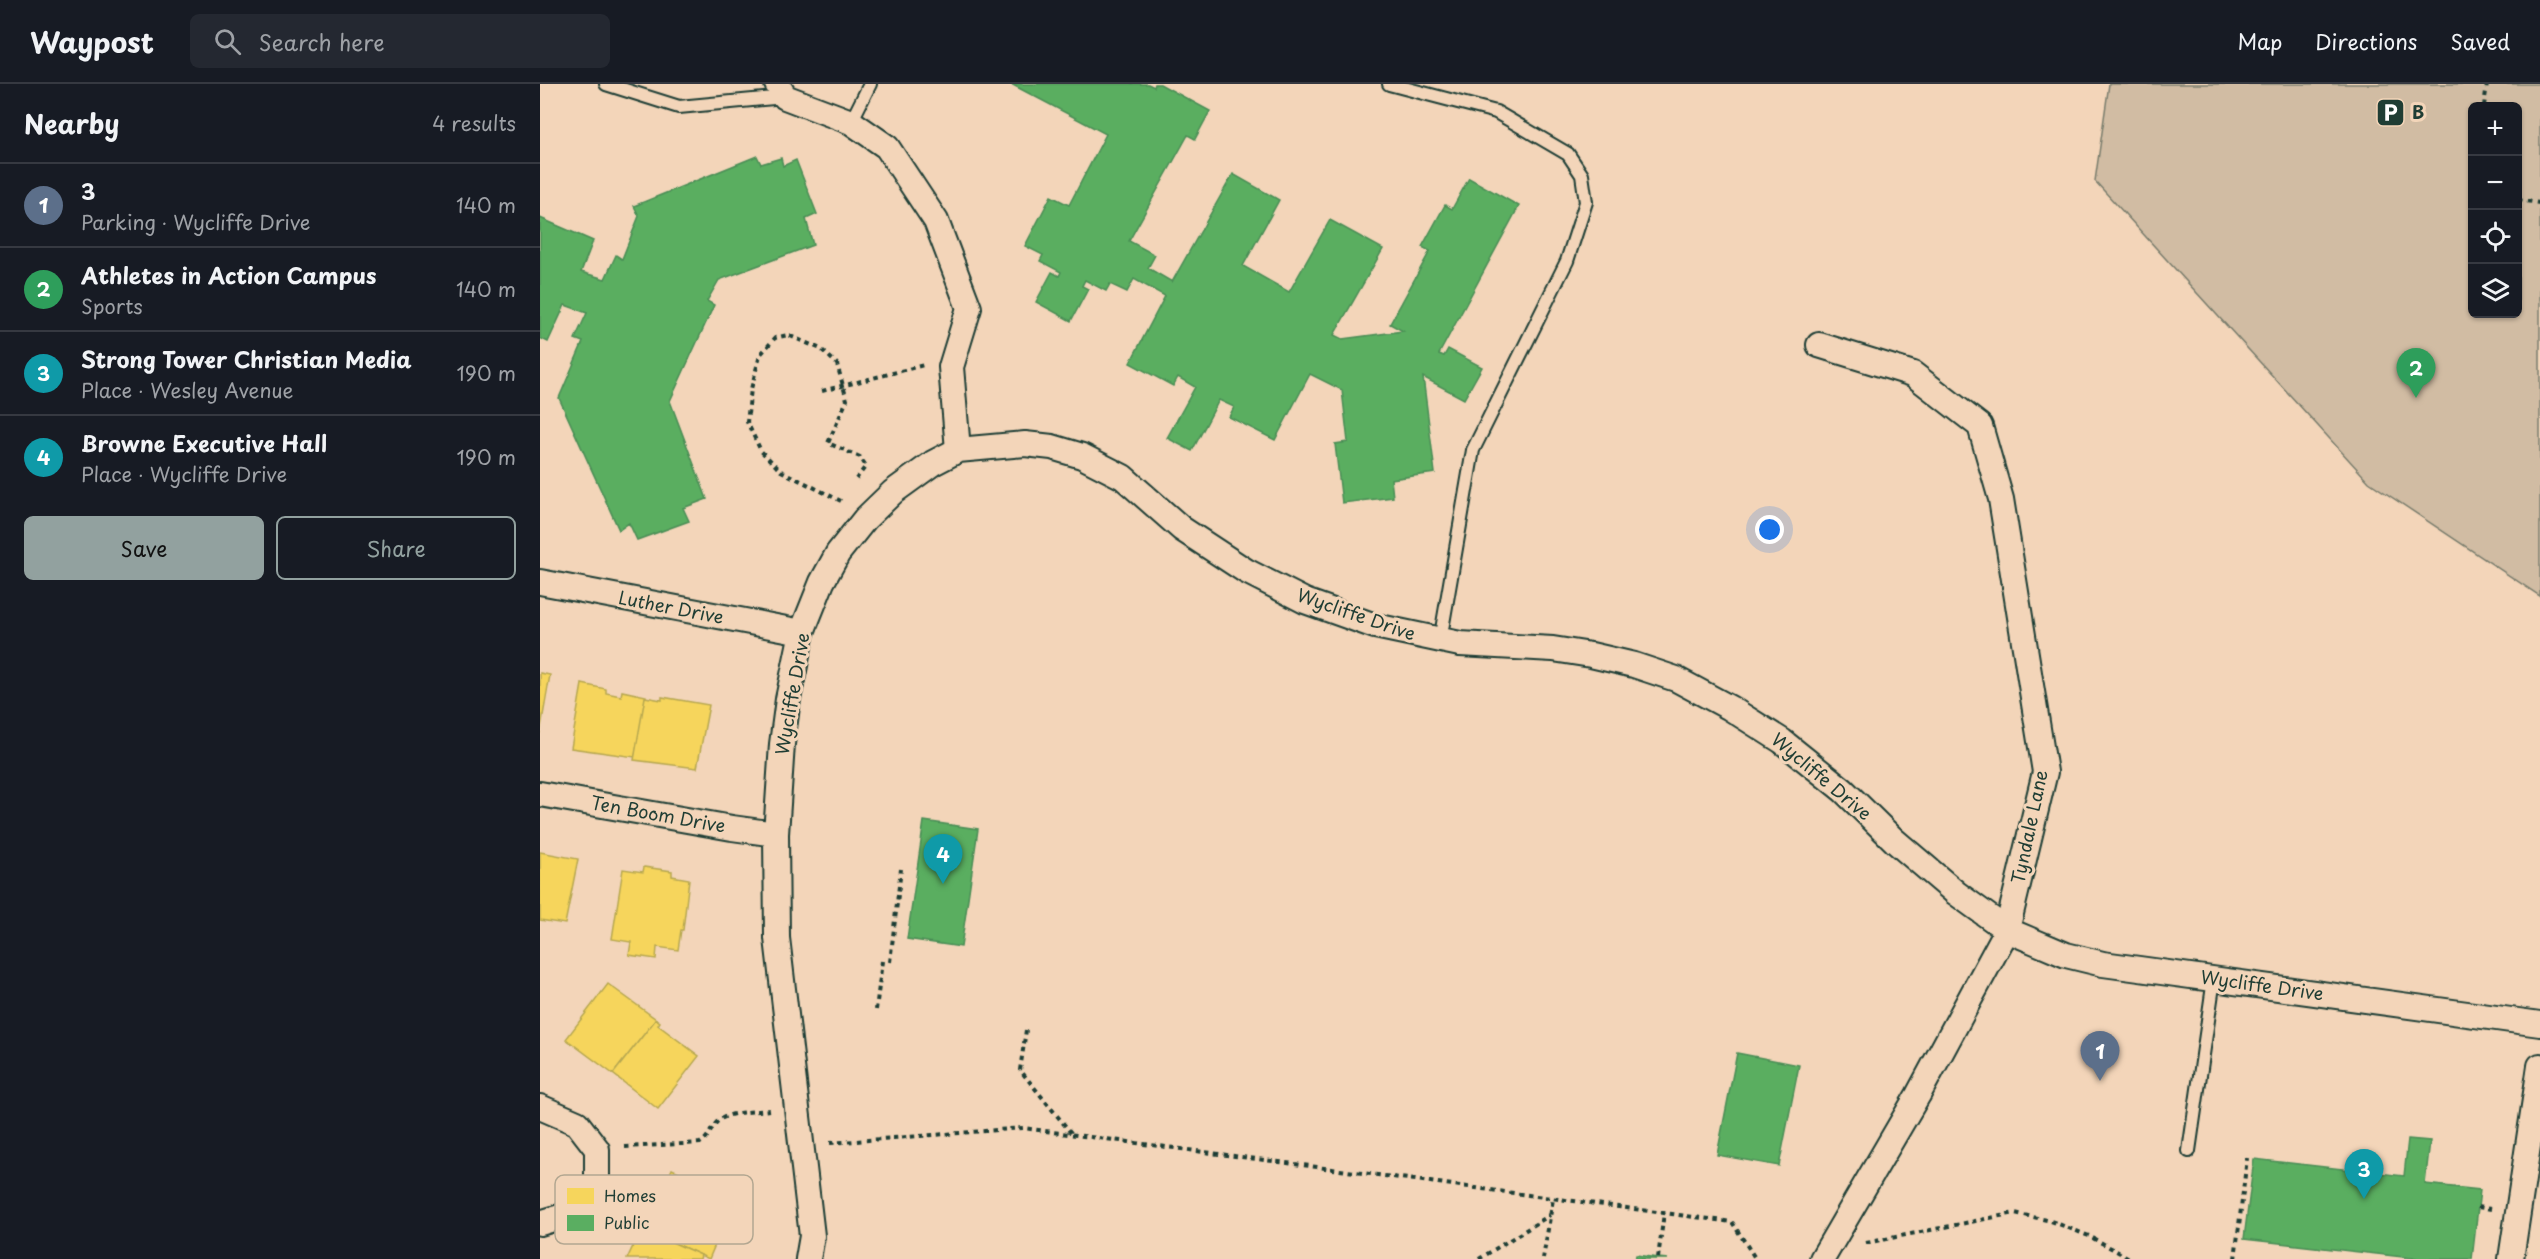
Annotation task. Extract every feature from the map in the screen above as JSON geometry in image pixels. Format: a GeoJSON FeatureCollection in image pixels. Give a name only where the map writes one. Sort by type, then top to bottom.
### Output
{"type":"FeatureCollection","features":[{"type":"Feature","properties":{"kind":"street"},"geometry":{"type":"LineString","coordinates":[[781,90],[851,122],[887,147],[936,221],[969,308],[951,368],[958,450]]}},
{"type":"Feature","properties":{"kind":"street","name":"Tyndale Lane"},"geometry":{"type":"LineString","coordinates":[[1819,345],[1913,374],[1980,426],[2001,499],[2045,772],[2007,930],[1917,1095],[1822,1259]]}},
{"type":"Feature","properties":{"kind":"street","name":"Wycliffe Drive"},"geometry":{"type":"LineString","coordinates":[[808,1259],[812,1236],[777,938],[776,834],[782,744],[788,699],[802,632],[822,582],[838,554],[865,519],[893,492],[933,463],[958,450],[1025,444],[1052,447],[1082,456],[1123,477],[1182,529],[1246,571],[1305,601],[1375,626],[1440,641],[1591,654],[1634,665],[1685,684],[1730,708],[1782,741],[1843,790],[1894,841],[2007,930],[2066,955],[2103,964],[2540,1024]]}},
{"type":"Feature","properties":{"kind":"street","name":"Luther Drive"},"geometry":{"type":"LineString","coordinates":[[540,582],[802,632]]}},
{"type":"Feature","properties":{"kind":"street","name":"Ten Boom Drive"},"geometry":{"type":"LineString","coordinates":[[540,794],[776,834]]}},
{"type":"Feature","properties":{"kind":"street"},"geometry":{"type":"LineString","coordinates":[[2511,1259],[2540,1066]]}},
{"type":"Feature","properties":{"kind":"street"},"geometry":{"type":"LineString","coordinates":[[540,1107],[577,1123],[597,1149],[597,1175]]}},
{"type":"Feature","properties":{"kind":"street"},"geometry":{"type":"LineString","coordinates":[[540,1223],[555,1218]]}},
{"type":"Feature","properties":{"kind":"lane"},"geometry":{"type":"LineString","coordinates":[[606,84],[679,107],[781,90]]}},
{"type":"Feature","properties":{"kind":"lane"},"geometry":{"type":"LineString","coordinates":[[851,122],[870,84]]}},
{"type":"Feature","properties":{"kind":"lane"},"geometry":{"type":"LineString","coordinates":[[1389,84],[1496,112],[1568,154],[1582,175],[1586,202],[1567,261],[1473,450],[1440,641]]}},
{"type":"Feature","properties":{"kind":"lane"},"geometry":{"type":"LineString","coordinates":[[2189,1150],[2214,979]]}},
{"type":"Feature","properties":{"kind":"path"},"geometry":{"type":"LineString","coordinates":[[2485,102],[2487,84]]}},
{"type":"Feature","properties":{"kind":"path"},"geometry":{"type":"LineString","coordinates":[[2522,201],[2540,203]]}},
{"type":"Feature","properties":{"kind":"path"},"geometry":{"type":"LineString","coordinates":[[841,501],[781,471],[761,451],[747,422],[751,389],[760,355],[775,338],[788,335],[821,349],[837,364],[847,400],[828,443],[860,457],[866,466],[856,479]]}},
{"type":"Feature","properties":{"kind":"path"},"geometry":{"type":"LineString","coordinates":[[822,391],[954,357]]}},
{"type":"Feature","properties":{"kind":"path"},"geometry":{"type":"LineString","coordinates":[[890,962],[901,869]]}},
{"type":"Feature","properties":{"kind":"path"},"geometry":{"type":"LineString","coordinates":[[876,1010],[882,961]]}},
{"type":"Feature","properties":{"kind":"path"},"geometry":{"type":"LineString","coordinates":[[1026,1030],[1020,1070],[1072,1134]]}},
{"type":"Feature","properties":{"kind":"path"},"geometry":{"type":"LineString","coordinates":[[597,1149],[700,1143],[710,1136],[716,1122],[725,1117],[778,1108]]}},
{"type":"Feature","properties":{"kind":"path"},"geometry":{"type":"LineString","coordinates":[[826,1143],[1023,1128],[1072,1134],[1732,1222],[1755,1258]]}},
{"type":"Feature","properties":{"kind":"path"},"geometry":{"type":"LineString","coordinates":[[2235,1259],[2247,1158]]}},
{"type":"Feature","properties":{"kind":"path"},"geometry":{"type":"LineString","coordinates":[[1543,1259],[1553,1199]]}},
{"type":"Feature","properties":{"kind":"path"},"geometry":{"type":"LineString","coordinates":[[1658,1257],[1664,1213]]}},
{"type":"Feature","properties":{"kind":"path"},"geometry":{"type":"LineString","coordinates":[[1866,1243],[2016,1213],[2051,1221],[2089,1236],[2131,1259]]}},
{"type":"Feature","properties":{"kind":"path"},"geometry":{"type":"LineString","coordinates":[[1479,1259],[1550,1215]]}},
{"type":"Feature","properties":{"kind":"shaded area"},"geometry":{"type":"Polygon","coordinates":[[[2109,84],[2540,84],[2540,596],[2369,482],[2095,181],[2109,84]]]}},
{"type":"Feature","properties":{"kind":"building: Homes"},"geometry":{"type":"Polygon","coordinates":[[[540,673],[550,675],[540,733],[540,673]]]}},
{"type":"Feature","properties":{"kind":"building: Homes"},"geometry":{"type":"Polygon","coordinates":[[[582,684],[606,689],[606,693],[621,696],[622,691],[646,696],[635,757],[571,748],[582,684]]]}},
{"type":"Feature","properties":{"kind":"building: Homes"},"geometry":{"type":"Polygon","coordinates":[[[645,697],[662,700],[662,697],[709,705],[697,768],[634,760],[645,697]]]}},
{"type":"Feature","properties":{"kind":"building: Homes"},"geometry":{"type":"Polygon","coordinates":[[[540,852],[578,859],[565,924],[540,920],[540,852]]]}},
{"type":"Feature","properties":{"kind":"building: Homes"},"geometry":{"type":"Polygon","coordinates":[[[644,867],[672,871],[672,876],[689,879],[683,930],[681,930],[678,950],[657,947],[656,959],[629,955],[631,942],[612,939],[623,869],[643,872],[644,867]]]}},
{"type":"Feature","properties":{"kind":"building: Homes"},"geometry":{"type":"Polygon","coordinates":[[[608,984],[656,1019],[613,1074],[566,1039],[608,984]]]}},
{"type":"Feature","properties":{"kind":"building: Homes"},"geometry":{"type":"Polygon","coordinates":[[[656,1019],[660,1022],[658,1025],[699,1056],[658,1109],[613,1074],[656,1019]]]}},
{"type":"Feature","properties":{"kind":"building: Homes"},"geometry":{"type":"Polygon","coordinates":[[[672,1169],[685,1175],[669,1175],[672,1169]]]}},
{"type":"Feature","properties":{"kind":"building: Homes"},"geometry":{"type":"Polygon","coordinates":[[[634,1244],[676,1244],[701,1255],[700,1259],[627,1259],[634,1244]]]}},
{"type":"Feature","properties":{"kind":"building: Homes"},"geometry":{"type":"Polygon","coordinates":[[[677,1244],[715,1244],[709,1259],[677,1244]]]}},
{"type":"Feature","properties":{"kind":"building: Public"},"geometry":{"type":"Polygon","coordinates":[[[1011,84],[1148,84],[1154,87],[1155,84],[1160,84],[1210,111],[1195,139],[1188,135],[1129,241],[1155,255],[1148,268],[1172,282],[1233,174],[1279,200],[1243,266],[1289,292],[1330,220],[1383,249],[1334,335],[1342,339],[1403,331],[1390,324],[1430,251],[1422,247],[1445,205],[1452,209],[1469,178],[1519,206],[1439,354],[1444,356],[1448,349],[1482,367],[1464,399],[1423,377],[1435,473],[1391,479],[1393,497],[1342,503],[1335,444],[1348,442],[1342,390],[1310,374],[1275,440],[1229,417],[1234,407],[1219,400],[1192,451],[1167,438],[1195,387],[1178,377],[1173,386],[1130,363],[1165,296],[1134,279],[1127,292],[1110,284],[1106,291],[1085,280],[1082,286],[1088,289],[1071,321],[1036,302],[1052,272],[1059,276],[1061,272],[1040,261],[1043,255],[1025,246],[1051,196],[1069,205],[1106,134],[1011,84]]]}},
{"type":"Feature","properties":{"kind":"building: Public"},"geometry":{"type":"Polygon","coordinates":[[[757,156],[761,164],[781,158],[783,166],[796,160],[817,214],[806,219],[813,245],[719,280],[707,301],[714,305],[670,401],[707,499],[683,508],[689,521],[637,540],[629,523],[619,530],[559,398],[583,342],[575,339],[587,313],[565,305],[548,342],[540,338],[540,218],[593,241],[581,272],[605,279],[616,255],[622,259],[639,216],[634,206],[757,156]]]}},
{"type":"Feature","properties":{"kind":"building: Public"},"geometry":{"type":"Polygon","coordinates":[[[924,821],[978,829],[961,947],[907,939],[924,821]]]}},
{"type":"Feature","properties":{"kind":"building: Public"},"geometry":{"type":"Polygon","coordinates":[[[1737,1053],[1799,1065],[1779,1166],[1717,1155],[1737,1053]]]}},
{"type":"Feature","properties":{"kind":"building: Public"},"geometry":{"type":"Polygon","coordinates":[[[2408,1139],[2430,1141],[2425,1184],[2480,1190],[2472,1259],[2421,1259],[2244,1239],[2254,1159],[2404,1176],[2408,1139]]]}},
{"type":"Feature","properties":{"kind":"building: Public"},"geometry":{"type":"Polygon","coordinates":[[[1636,1255],[1658,1258],[1668,1259],[1635,1259],[1636,1255]]]}},
{"type":"Feature","properties":{"kind":"place","name":"B"},"geometry":{"type":"Point","coordinates":[2391,113]}},
{"type":"Feature","properties":{"kind":"place","name":"Athletes in Action Campus"},"geometry":{"type":"Point","coordinates":[2416,398]}},
{"type":"Feature","properties":{"kind":"place","name":"Browne Executive Hall"},"geometry":{"type":"Point","coordinates":[943,884]}},
{"type":"Feature","properties":{"kind":"place","name":"3"},"geometry":{"type":"Point","coordinates":[2100,1081]}},
{"type":"Feature","properties":{"kind":"place","name":"Strong Tower Christian Media"},"geometry":{"type":"Point","coordinates":[2364,1199]}}]}
